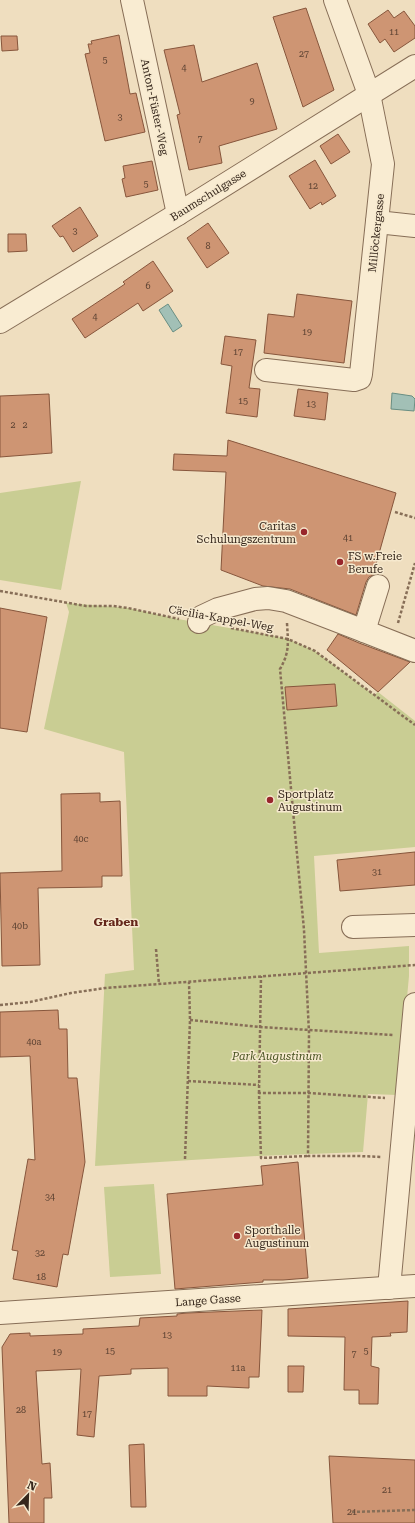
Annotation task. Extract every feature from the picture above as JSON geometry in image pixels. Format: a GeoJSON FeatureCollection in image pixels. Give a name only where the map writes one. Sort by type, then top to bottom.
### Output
{"type":"FeatureCollection","features":[{"type":"Feature","properties":{"kind":"street","name":"Anton-Füster-Weg"},"geometry":{"type":"LineString","coordinates":[[132,0],[178,214]]}},
{"type":"Feature","properties":{"kind":"street","name":"Millöckergasse"},"geometry":{"type":"LineString","coordinates":[[266,370],[354,380],[360,378],[361,374],[383,164],[369,94],[335,0]]}},
{"type":"Feature","properties":{"kind":"street","name":"Baumschulgasse"},"geometry":{"type":"LineString","coordinates":[[0,322],[178,214],[415,66]]}},
{"type":"Feature","properties":{"kind":"street"},"geometry":{"type":"LineString","coordinates":[[377,222],[415,226]]}},
{"type":"Feature","properties":{"kind":"street"},"geometry":{"type":"LineString","coordinates":[[364,631],[378,586]]}},
{"type":"Feature","properties":{"kind":"street"},"geometry":{"type":"LineString","coordinates":[[199,622],[201,617],[218,609],[255,599],[268,598],[286,602],[393,642],[415,652]]}},
{"type":"Feature","properties":{"kind":"street"},"geometry":{"type":"LineString","coordinates":[[353,927],[415,925]]}},
{"type":"Feature","properties":{"kind":"street"},"geometry":{"type":"LineString","coordinates":[[389,1288],[415,1004]]}},
{"type":"Feature","properties":{"kind":"street","name":"Lange Gasse"},"geometry":{"type":"LineString","coordinates":[[0,1313],[415,1286]]}},
{"type":"Feature","properties":{"kind":"path"},"geometry":{"type":"LineString","coordinates":[[395,512],[415,518]]}},
{"type":"Feature","properties":{"kind":"path"},"geometry":{"type":"LineString","coordinates":[[393,642],[415,563]]}},
{"type":"Feature","properties":{"kind":"path","name":"Cäcilia-Kappel-Weg"},"geometry":{"type":"LineString","coordinates":[[0,591],[80,605],[128,608],[199,622]]}},
{"type":"Feature","properties":{"kind":"path","name":"Cäcilia-Kappel-Weg"},"geometry":{"type":"LineString","coordinates":[[231,628],[270,635],[288,640],[315,651],[415,725]]}},
{"type":"Feature","properties":{"kind":"path"},"geometry":{"type":"LineString","coordinates":[[288,640],[287,658],[280,669],[304,930],[308,1030],[308,1156]]}},
{"type":"Feature","properties":{"kind":"path"},"geometry":{"type":"LineString","coordinates":[[156,949],[159,984]]}},
{"type":"Feature","properties":{"kind":"path"},"geometry":{"type":"LineString","coordinates":[[0,1005],[30,1002],[71,993],[105,988],[415,964]]}},
{"type":"Feature","properties":{"kind":"path"},"geometry":{"type":"LineString","coordinates":[[260,976],[259,1093],[261,1158],[308,1156],[400,1158]]}},
{"type":"Feature","properties":{"kind":"path"},"geometry":{"type":"LineString","coordinates":[[185,1159],[190,1020],[189,982]]}},
{"type":"Feature","properties":{"kind":"path"},"geometry":{"type":"LineString","coordinates":[[190,1020],[260,1027],[412,1036]]}},
{"type":"Feature","properties":{"kind":"path"},"geometry":{"type":"LineString","coordinates":[[188,1082],[259,1085]]}},
{"type":"Feature","properties":{"kind":"path"},"geometry":{"type":"LineString","coordinates":[[259,1093],[309,1093],[406,1099]]}},
{"type":"Feature","properties":{"kind":"path"},"geometry":{"type":"LineString","coordinates":[[352,1512],[415,1510]]}},
{"type":"Feature","properties":{"kind":"green space"},"geometry":{"type":"Polygon","coordinates":[[[81,481],[61,590],[0,580],[0,493],[81,481]]]}},
{"type":"Feature","properties":{"kind":"green space","name":"Sportplatz Augustinum"},"geometry":{"type":"Polygon","coordinates":[[[66,603],[128,608],[178,619],[288,639],[315,651],[374,695],[378,692],[415,721],[415,847],[314,856],[319,953],[409,946],[409,976],[398,1095],[368,1094],[363,1152],[257,1156],[95,1166],[105,974],[134,970],[124,752],[44,729],[69,612],[66,603]]]}},
{"type":"Feature","properties":{"kind":"green space"},"geometry":{"type":"Polygon","coordinates":[[[154,1184],[161,1274],[110,1277],[104,1187],[154,1184]]]}},
{"type":"Feature","properties":{"kind":"water"},"geometry":{"type":"Polygon","coordinates":[[[168,304],[182,326],[173,332],[159,310],[168,304]]]}},
{"type":"Feature","properties":{"kind":"water"},"geometry":{"type":"Polygon","coordinates":[[[392,393],[412,396],[415,399],[414,411],[391,409],[392,393]]]}},
{"type":"Feature","properties":{"kind":"building"},"geometry":{"type":"Polygon","coordinates":[[[306,8],[334,90],[303,107],[273,17],[306,8]]]}},
{"type":"Feature","properties":{"kind":"building"},"geometry":{"type":"Polygon","coordinates":[[[388,10],[394,18],[404,11],[415,26],[415,38],[394,52],[385,39],[380,43],[368,24],[388,10]]]}},
{"type":"Feature","properties":{"kind":"building"},"geometry":{"type":"Polygon","coordinates":[[[119,35],[130,94],[136,93],[145,132],[105,141],[85,54],[90,53],[88,44],[92,44],[91,41],[119,35]]]}},
{"type":"Feature","properties":{"kind":"building"},"geometry":{"type":"Polygon","coordinates":[[[1,36],[17,36],[18,50],[2,51],[1,36]]]}},
{"type":"Feature","properties":{"kind":"building"},"geometry":{"type":"Polygon","coordinates":[[[194,45],[202,82],[257,63],[277,129],[219,146],[222,163],[189,170],[177,115],[180,114],[164,50],[194,45]]]}},
{"type":"Feature","properties":{"kind":"building"},"geometry":{"type":"Polygon","coordinates":[[[338,134],[350,152],[331,164],[320,146],[338,134]]]}},
{"type":"Feature","properties":{"kind":"building"},"geometry":{"type":"Polygon","coordinates":[[[315,160],[336,196],[322,205],[321,202],[310,209],[289,176],[315,160]]]}},
{"type":"Feature","properties":{"kind":"building"},"geometry":{"type":"Polygon","coordinates":[[[152,161],[158,190],[126,197],[122,179],[125,178],[123,166],[152,161]]]}},
{"type":"Feature","properties":{"kind":"building"},"geometry":{"type":"Polygon","coordinates":[[[80,207],[98,236],[73,252],[63,236],[60,237],[52,226],[80,207]]]}},
{"type":"Feature","properties":{"kind":"building"},"geometry":{"type":"Polygon","coordinates":[[[208,223],[229,253],[207,268],[187,238],[208,223]]]}},
{"type":"Feature","properties":{"kind":"building"},"geometry":{"type":"Polygon","coordinates":[[[8,234],[26,234],[27,251],[8,252],[8,234]]]}},
{"type":"Feature","properties":{"kind":"building"},"geometry":{"type":"Polygon","coordinates":[[[153,261],[173,291],[143,311],[138,303],[85,338],[72,319],[125,284],[123,282],[153,261]]]}},
{"type":"Feature","properties":{"kind":"building"},"geometry":{"type":"Polygon","coordinates":[[[297,294],[352,301],[344,363],[264,353],[268,314],[294,317],[297,294]]]}},
{"type":"Feature","properties":{"kind":"building"},"geometry":{"type":"Polygon","coordinates":[[[225,336],[256,340],[249,388],[260,389],[257,417],[226,413],[232,366],[221,364],[225,336]]]}},
{"type":"Feature","properties":{"kind":"building"},"geometry":{"type":"Polygon","coordinates":[[[298,389],[328,393],[325,420],[294,416],[298,389]]]}},
{"type":"Feature","properties":{"kind":"building"},"geometry":{"type":"Polygon","coordinates":[[[49,394],[52,453],[0,457],[0,396],[49,394]]]}},
{"type":"Feature","properties":{"kind":"building","name":"Caritas Schulungszentrum"},"geometry":{"type":"Polygon","coordinates":[[[228,440],[396,493],[373,575],[369,577],[366,582],[356,615],[290,589],[263,586],[221,570],[226,472],[173,470],[174,454],[227,456],[228,440]]]}},
{"type":"Feature","properties":{"kind":"building"},"geometry":{"type":"Polygon","coordinates":[[[0,608],[47,617],[27,732],[0,728],[0,608]]]}},
{"type":"Feature","properties":{"kind":"building"},"geometry":{"type":"Polygon","coordinates":[[[338,634],[410,662],[378,692],[327,650],[338,634]]]}},
{"type":"Feature","properties":{"kind":"building"},"geometry":{"type":"Polygon","coordinates":[[[335,684],[337,706],[287,710],[285,687],[335,684]]]}},
{"type":"Feature","properties":{"kind":"building"},"geometry":{"type":"Polygon","coordinates":[[[100,793],[100,802],[120,801],[122,876],[102,876],[102,887],[38,888],[40,965],[2,966],[0,873],[62,871],[61,794],[100,793]]]}},
{"type":"Feature","properties":{"kind":"building"},"geometry":{"type":"Polygon","coordinates":[[[415,852],[415,885],[340,891],[337,860],[415,852]]]}},
{"type":"Feature","properties":{"kind":"building"},"geometry":{"type":"Polygon","coordinates":[[[58,1010],[59,1029],[67,1029],[68,1078],[77,1078],[85,1162],[68,1255],[63,1254],[57,1287],[13,1279],[18,1251],[12,1250],[28,1159],[35,1160],[30,1056],[0,1057],[0,1012],[58,1010]]]}},
{"type":"Feature","properties":{"kind":"building","name":"Sporthalle Augustinum"},"geometry":{"type":"Polygon","coordinates":[[[298,1162],[308,1278],[263,1280],[263,1282],[175,1289],[167,1194],[263,1185],[261,1166],[298,1162]]]}},
{"type":"Feature","properties":{"kind":"building"},"geometry":{"type":"Polygon","coordinates":[[[408,1301],[407,1332],[390,1333],[391,1336],[372,1337],[371,1366],[379,1368],[378,1404],[359,1404],[359,1390],[344,1390],[345,1337],[288,1336],[288,1309],[408,1301]]]}},
{"type":"Feature","properties":{"kind":"building"},"geometry":{"type":"Polygon","coordinates":[[[262,1310],[259,1377],[249,1377],[249,1388],[207,1386],[207,1396],[168,1396],[168,1368],[131,1369],[131,1374],[99,1376],[94,1437],[77,1435],[81,1369],[36,1371],[42,1464],[50,1463],[52,1498],[44,1498],[44,1523],[9,1523],[2,1347],[10,1334],[30,1333],[30,1336],[83,1334],[83,1329],[139,1326],[140,1318],[177,1316],[177,1314],[187,1313],[262,1310]]]}},
{"type":"Feature","properties":{"kind":"building"},"geometry":{"type":"Polygon","coordinates":[[[288,1366],[304,1366],[303,1392],[288,1392],[288,1366]]]}},
{"type":"Feature","properties":{"kind":"building"},"geometry":{"type":"Polygon","coordinates":[[[144,1444],[146,1507],[131,1507],[129,1445],[144,1444]]]}},
{"type":"Feature","properties":{"kind":"building"},"geometry":{"type":"Polygon","coordinates":[[[329,1456],[415,1460],[415,1523],[333,1523],[329,1456]]]}},
{"type":"Feature","properties":{"kind":"place","name":"Caritas Schulungszentrum"},"geometry":{"type":"Point","coordinates":[304,532]}},
{"type":"Feature","properties":{"kind":"place","name":"FS w.Freie Berufe"},"geometry":{"type":"Point","coordinates":[340,562]}},
{"type":"Feature","properties":{"kind":"place","name":"Sportplatz Augustinum"},"geometry":{"type":"Point","coordinates":[270,800]}},
{"type":"Feature","properties":{"kind":"place","name":"Sporthalle Augustinum"},"geometry":{"type":"Point","coordinates":[237,1236]}},
{"type":"Feature","properties":{"kind":"district","name":"Graben"},"geometry":{"type":"Point","coordinates":[116,922]}},
{"type":"Feature","properties":{"kind":"park label","name":"Park Augustinum"},"geometry":{"type":"Point","coordinates":[277,1056]}}]}
